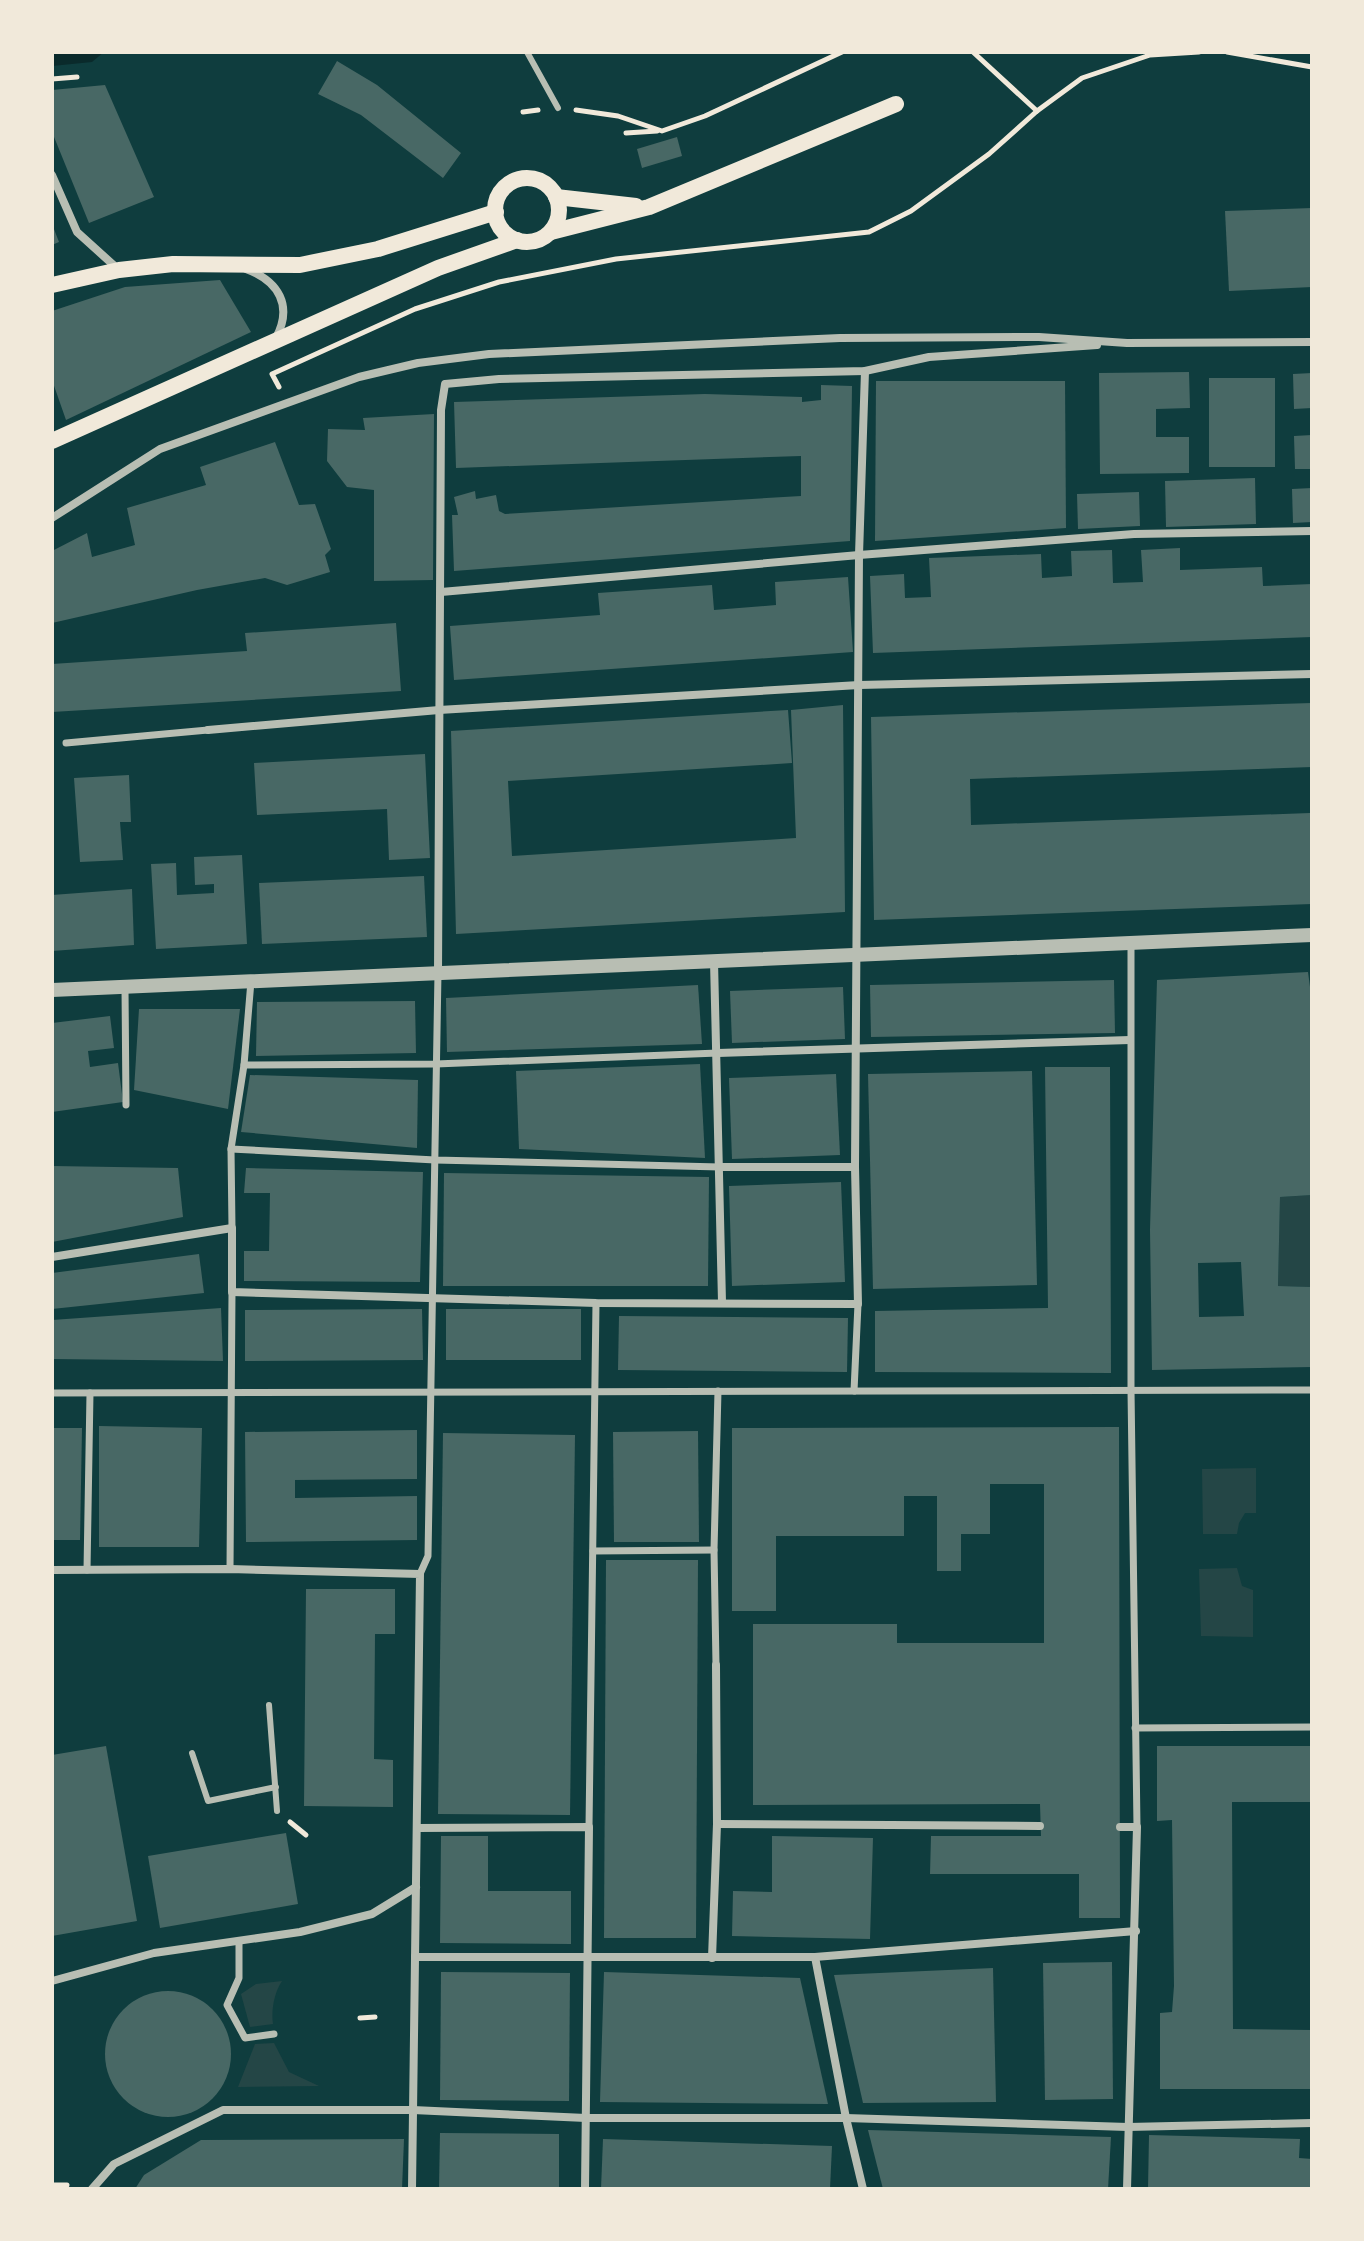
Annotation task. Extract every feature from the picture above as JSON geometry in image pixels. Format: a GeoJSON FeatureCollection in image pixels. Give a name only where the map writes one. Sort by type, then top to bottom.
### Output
{"type":"FeatureCollection","features":[{"type":"Feature","properties":{"kind":"main road"},"geometry":{"type":"LineString","coordinates":[[52,440],[438,268],[517,240],[535,241],[551,232],[649,207],[896,104]]}},
{"type":"Feature","properties":{"kind":"main road"},"geometry":{"type":"LineString","coordinates":[[517,240],[502,230],[496,212],[505,186],[521,179],[538,180],[556,197],[559,215],[551,232]]}},
{"type":"Feature","properties":{"kind":"main road"},"geometry":{"type":"LineString","coordinates":[[556,197],[649,207]]}},
{"type":"Feature","properties":{"kind":"main road"},"geometry":{"type":"LineString","coordinates":[[52,285],[119,270],[173,264],[300,265],[378,249],[496,212]]}},
{"type":"Feature","properties":{"kind":"street"},"geometry":{"type":"LineString","coordinates":[[52,175],[77,232],[119,270]]}},
{"type":"Feature","properties":{"kind":"street"},"geometry":{"type":"LineString","coordinates":[[234,264],[270,281],[283,300],[284,323],[273,342]]}},
{"type":"Feature","properties":{"kind":"street"},"geometry":{"type":"LineString","coordinates":[[52,518],[160,449],[359,377],[418,363],[489,354],[840,338],[1039,337],[1127,343]]}},
{"type":"Feature","properties":{"kind":"street"},"geometry":{"type":"LineString","coordinates":[[412,2189],[420,1574],[428,1556],[433,1298],[441,410],[445,384],[499,379],[865,371],[929,357],[1127,343],[1312,342]]}},
{"type":"Feature","properties":{"kind":"street"},"geometry":{"type":"LineString","coordinates":[[854,1391],[858,1304],[855,1167],[859,555],[865,371]]}},
{"type":"Feature","properties":{"kind":"street"},"geometry":{"type":"LineString","coordinates":[[441,592],[1134,534],[1312,531]]}},
{"type":"Feature","properties":{"kind":"street"},"geometry":{"type":"LineString","coordinates":[[66,743],[439,710],[859,685],[1312,674]]}},
{"type":"Feature","properties":{"kind":"street"},"geometry":{"type":"LineString","coordinates":[[52,990],[1312,935]]}},
{"type":"Feature","properties":{"kind":"street"},"geometry":{"type":"LineString","coordinates":[[1127,2189],[1137,1827],[1131,1390],[1131,943]]}},
{"type":"Feature","properties":{"kind":"street"},"geometry":{"type":"LineString","coordinates":[[714,961],[722,1302]]}},
{"type":"Feature","properties":{"kind":"street"},"geometry":{"type":"LineString","coordinates":[[230,1569],[231,1149],[244,1065],[251,981]]}},
{"type":"Feature","properties":{"kind":"street"},"geometry":{"type":"LineString","coordinates":[[125,987],[126,1105]]}},
{"type":"Feature","properties":{"kind":"street"},"geometry":{"type":"LineString","coordinates":[[244,1065],[436,1064],[1130,1040]]}},
{"type":"Feature","properties":{"kind":"street"},"geometry":{"type":"LineString","coordinates":[[231,1149],[435,1160],[855,1167]]}},
{"type":"Feature","properties":{"kind":"street"},"geometry":{"type":"LineString","coordinates":[[52,1257],[232,1228]]}},
{"type":"Feature","properties":{"kind":"street"},"geometry":{"type":"LineString","coordinates":[[232,1292],[596,1303],[858,1304]]}},
{"type":"Feature","properties":{"kind":"street"},"geometry":{"type":"LineString","coordinates":[[585,2189],[596,1303]]}},
{"type":"Feature","properties":{"kind":"street"},"geometry":{"type":"LineString","coordinates":[[52,1393],[1312,1390]]}},
{"type":"Feature","properties":{"kind":"street"},"geometry":{"type":"LineString","coordinates":[[712,1958],[717,1824],[714,1550],[718,1391]]}},
{"type":"Feature","properties":{"kind":"street"},"geometry":{"type":"LineString","coordinates":[[87,1570],[90,1393]]}},
{"type":"Feature","properties":{"kind":"street"},"geometry":{"type":"LineString","coordinates":[[593,1551],[714,1550]]}},
{"type":"Feature","properties":{"kind":"street"},"geometry":{"type":"LineString","coordinates":[[52,1570],[230,1569],[420,1574]]}},
{"type":"Feature","properties":{"kind":"street"},"geometry":{"type":"LineString","coordinates":[[1135,1728],[1312,1727]]}},
{"type":"Feature","properties":{"kind":"street"},"geometry":{"type":"LineString","coordinates":[[717,1824],[1040,1826]]}},
{"type":"Feature","properties":{"kind":"street"},"geometry":{"type":"LineString","coordinates":[[417,1828],[589,1827]]}},
{"type":"Feature","properties":{"kind":"street"},"geometry":{"type":"LineString","coordinates":[[1120,1827],[1137,1827]]}},
{"type":"Feature","properties":{"kind":"street"},"geometry":{"type":"LineString","coordinates":[[52,1981],[154,1953],[300,1932],[372,1914],[416,1887]]}},
{"type":"Feature","properties":{"kind":"street"},"geometry":{"type":"LineString","coordinates":[[415,1957],[815,1957],[1136,1931]]}},
{"type":"Feature","properties":{"kind":"street"},"geometry":{"type":"LineString","coordinates":[[239,1941],[239,1978],[227,2005],[245,2038],[274,2034]]}},
{"type":"Feature","properties":{"kind":"street"},"geometry":{"type":"LineString","coordinates":[[815,1957],[863,2189]]}},
{"type":"Feature","properties":{"kind":"street"},"geometry":{"type":"LineString","coordinates":[[92,2189],[114,2164],[223,2110],[413,2110],[586,2118],[846,2118],[1128,2127],[1312,2123]]}},
{"type":"Feature","properties":{"kind":"lane"},"geometry":{"type":"LineString","coordinates":[[527,52],[558,108]]}},
{"type":"Feature","properties":{"kind":"lane"},"geometry":{"type":"LineString","coordinates":[[269,1705],[277,1811]]}},
{"type":"Feature","properties":{"kind":"lane"},"geometry":{"type":"LineString","coordinates":[[192,1753],[208,1801],[276,1787]]}},
{"type":"Feature","properties":{"kind":"path"},"geometry":{"type":"LineString","coordinates":[[626,133],[662,131],[705,116],[842,52]]}},
{"type":"Feature","properties":{"kind":"path"},"geometry":{"type":"LineString","coordinates":[[973,52],[1037,111]]}},
{"type":"Feature","properties":{"kind":"path"},"geometry":{"type":"LineString","coordinates":[[272,374],[415,309],[499,282],[616,259],[869,232],[911,211],[989,154],[1037,111],[1082,78],[1150,55],[1199,52]]}},
{"type":"Feature","properties":{"kind":"path"},"geometry":{"type":"LineString","coordinates":[[1227,52],[1312,67]]}},
{"type":"Feature","properties":{"kind":"path"},"geometry":{"type":"LineString","coordinates":[[52,79],[77,77]]}},
{"type":"Feature","properties":{"kind":"path"},"geometry":{"type":"LineString","coordinates":[[523,112],[558,108],[618,116],[662,131]]}},
{"type":"Feature","properties":{"kind":"path"},"geometry":{"type":"LineString","coordinates":[[360,2018],[375,2017]]}},
{"type":"Feature","properties":{"kind":"path"},"geometry":{"type":"LineString","coordinates":[[52,2185],[67,2185]]}},
{"type":"Feature","properties":{"kind":"shaded area"},"geometry":{"type":"Polygon","coordinates":[[[52,52],[104,52],[92,62],[52,66],[52,52]]]}},
{"type":"Feature","properties":{"kind":"shaded area"},"geometry":{"type":"Polygon","coordinates":[[[1312,1195],[1312,1287],[1278,1286],[1280,1197],[1312,1195]]]}},
{"type":"Feature","properties":{"kind":"shaded area"},"geometry":{"type":"Polygon","coordinates":[[[1256,1468],[1256,1513],[1245,1513],[1237,1534],[1203,1534],[1202,1469],[1256,1468]]]}},
{"type":"Feature","properties":{"kind":"shaded area"},"geometry":{"type":"Polygon","coordinates":[[[1237,1568],[1242,1586],[1253,1590],[1253,1637],[1201,1636],[1199,1569],[1237,1568]]]}},
{"type":"Feature","properties":{"kind":"shaded area"},"geometry":{"type":"Polygon","coordinates":[[[282,1981],[274,2002],[273,2024],[250,2027],[241,1994],[256,1984],[282,1981]]]}},
{"type":"Feature","properties":{"kind":"shaded area"},"geometry":{"type":"Polygon","coordinates":[[[274,2043],[289,2072],[319,2086],[238,2087],[255,2044],[274,2043]]]}},
{"type":"Feature","properties":{"kind":"building"},"geometry":{"type":"Polygon","coordinates":[[[337,61],[377,85],[461,153],[443,178],[361,115],[318,94],[337,61]]]}},
{"type":"Feature","properties":{"kind":"building"},"geometry":{"type":"Polygon","coordinates":[[[105,85],[154,197],[89,223],[52,132],[52,90],[105,85]]]}},
{"type":"Feature","properties":{"kind":"building"},"geometry":{"type":"Polygon","coordinates":[[[677,137],[682,156],[642,168],[637,149],[677,137]]]}},
{"type":"Feature","properties":{"kind":"building"},"geometry":{"type":"Polygon","coordinates":[[[1312,208],[1312,287],[1229,291],[1225,211],[1312,208]]]}},
{"type":"Feature","properties":{"kind":"building"},"geometry":{"type":"Polygon","coordinates":[[[52,224],[59,242],[52,245],[52,224]]]}},
{"type":"Feature","properties":{"kind":"building"},"geometry":{"type":"Polygon","coordinates":[[[220,280],[251,332],[66,420],[52,380],[52,311],[125,287],[220,280]]]}},
{"type":"Feature","properties":{"kind":"building"},"geometry":{"type":"Polygon","coordinates":[[[1189,372],[1190,408],[1156,409],[1156,437],[1189,437],[1189,473],[1100,474],[1099,373],[1189,372]]]}},
{"type":"Feature","properties":{"kind":"building"},"geometry":{"type":"Polygon","coordinates":[[[1312,373],[1312,408],[1294,409],[1293,374],[1312,373]]]}},
{"type":"Feature","properties":{"kind":"building"},"geometry":{"type":"Polygon","coordinates":[[[1209,378],[1275,378],[1275,467],[1209,467],[1209,378]]]}},
{"type":"Feature","properties":{"kind":"building"},"geometry":{"type":"Polygon","coordinates":[[[876,381],[1065,381],[1066,528],[875,541],[876,381]]]}},
{"type":"Feature","properties":{"kind":"building"},"geometry":{"type":"Polygon","coordinates":[[[821,385],[852,386],[850,541],[454,571],[452,515],[458,515],[454,497],[475,491],[476,499],[496,495],[499,511],[505,514],[801,496],[801,456],[456,468],[454,402],[705,394],[802,397],[802,402],[821,400],[821,385]]]}},
{"type":"Feature","properties":{"kind":"building"},"geometry":{"type":"Polygon","coordinates":[[[434,414],[433,580],[374,581],[374,490],[347,487],[327,461],[328,429],[365,430],[363,418],[434,414]]]}},
{"type":"Feature","properties":{"kind":"building"},"geometry":{"type":"Polygon","coordinates":[[[1312,435],[1312,469],[1295,469],[1294,436],[1312,435]]]}},
{"type":"Feature","properties":{"kind":"building"},"geometry":{"type":"Polygon","coordinates":[[[275,442],[299,505],[315,504],[331,549],[325,555],[330,572],[287,585],[265,578],[197,590],[52,623],[52,551],[87,533],[92,557],[135,545],[127,508],[206,485],[200,467],[275,442]]]}},
{"type":"Feature","properties":{"kind":"building"},"geometry":{"type":"Polygon","coordinates":[[[1255,478],[1256,524],[1166,527],[1165,481],[1255,478]]]}},
{"type":"Feature","properties":{"kind":"building"},"geometry":{"type":"Polygon","coordinates":[[[1312,488],[1312,522],[1293,523],[1292,489],[1312,488]]]}},
{"type":"Feature","properties":{"kind":"building"},"geometry":{"type":"Polygon","coordinates":[[[1139,492],[1140,526],[1078,529],[1077,494],[1139,492]]]}},
{"type":"Feature","properties":{"kind":"building"},"geometry":{"type":"Polygon","coordinates":[[[1180,548],[1180,570],[1262,567],[1263,586],[1312,584],[1312,637],[873,653],[870,576],[904,574],[905,598],[931,597],[929,558],[1041,554],[1042,578],[1072,576],[1071,551],[1112,550],[1113,583],[1143,582],[1141,550],[1180,548]]]}},
{"type":"Feature","properties":{"kind":"building"},"geometry":{"type":"Polygon","coordinates":[[[848,577],[853,652],[454,680],[450,626],[600,615],[598,593],[712,585],[714,610],[776,605],[775,582],[848,577]]]}},
{"type":"Feature","properties":{"kind":"building"},"geometry":{"type":"Polygon","coordinates":[[[396,623],[401,691],[52,712],[52,664],[247,651],[245,633],[396,623]]]}},
{"type":"Feature","properties":{"kind":"building"},"geometry":{"type":"Polygon","coordinates":[[[1312,703],[1312,767],[970,779],[971,825],[1310,813],[1312,904],[874,920],[871,717],[1312,703]]]}},
{"type":"Feature","properties":{"kind":"building"},"geometry":{"type":"Polygon","coordinates":[[[843,705],[845,912],[456,934],[451,731],[788,710],[792,763],[508,781],[512,856],[796,838],[791,710],[843,705]]]}},
{"type":"Feature","properties":{"kind":"building"},"geometry":{"type":"Polygon","coordinates":[[[425,754],[430,858],[389,860],[387,809],[257,815],[254,763],[425,754]]]}},
{"type":"Feature","properties":{"kind":"building"},"geometry":{"type":"Polygon","coordinates":[[[129,775],[131,822],[120,822],[123,860],[80,862],[74,778],[129,775]]]}},
{"type":"Feature","properties":{"kind":"building"},"geometry":{"type":"Polygon","coordinates":[[[242,855],[247,944],[156,949],[151,864],[176,863],[177,895],[214,893],[214,884],[195,885],[194,857],[242,855]]]}},
{"type":"Feature","properties":{"kind":"building"},"geometry":{"type":"Polygon","coordinates":[[[424,876],[427,937],[262,944],[259,883],[424,876]]]}},
{"type":"Feature","properties":{"kind":"building"},"geometry":{"type":"Polygon","coordinates":[[[132,889],[134,945],[52,951],[52,895],[132,889]]]}},
{"type":"Feature","properties":{"kind":"building"},"geometry":{"type":"Polygon","coordinates":[[[1308,972],[1312,1002],[1312,1195],[1280,1197],[1278,1286],[1312,1287],[1312,1367],[1152,1370],[1150,1230],[1157,980],[1308,972]],[[1241,1262],[1198,1263],[1199,1317],[1244,1316],[1241,1262]]]}},
{"type":"Feature","properties":{"kind":"building"},"geometry":{"type":"Polygon","coordinates":[[[1114,980],[1115,1033],[871,1037],[870,985],[1114,980]]]}},
{"type":"Feature","properties":{"kind":"building"},"geometry":{"type":"Polygon","coordinates":[[[698,985],[702,1044],[447,1052],[446,998],[698,985]]]}},
{"type":"Feature","properties":{"kind":"building"},"geometry":{"type":"Polygon","coordinates":[[[843,987],[845,1039],[732,1043],[730,991],[843,987]]]}},
{"type":"Feature","properties":{"kind":"building"},"geometry":{"type":"Polygon","coordinates":[[[415,1001],[416,1053],[256,1056],[257,1002],[415,1001]]]}},
{"type":"Feature","properties":{"kind":"building"},"geometry":{"type":"Polygon","coordinates":[[[139,1009],[240,1009],[228,1109],[134,1090],[139,1009]]]}},
{"type":"Feature","properties":{"kind":"building"},"geometry":{"type":"Polygon","coordinates":[[[110,1016],[114,1048],[88,1051],[90,1067],[118,1063],[123,1102],[52,1112],[52,1023],[110,1016]]]}},
{"type":"Feature","properties":{"kind":"building"},"geometry":{"type":"Polygon","coordinates":[[[700,1064],[705,1158],[519,1149],[516,1071],[700,1064]]]}},
{"type":"Feature","properties":{"kind":"building"},"geometry":{"type":"Polygon","coordinates":[[[1045,1067],[1110,1067],[1111,1373],[875,1372],[875,1311],[1048,1308],[1045,1067]]]}},
{"type":"Feature","properties":{"kind":"building"},"geometry":{"type":"Polygon","coordinates":[[[1032,1071],[1037,1285],[873,1289],[868,1074],[1032,1071]]]}},
{"type":"Feature","properties":{"kind":"building"},"geometry":{"type":"Polygon","coordinates":[[[836,1074],[840,1155],[732,1159],[729,1078],[836,1074]]]}},
{"type":"Feature","properties":{"kind":"building"},"geometry":{"type":"Polygon","coordinates":[[[250,1075],[418,1080],[417,1148],[241,1132],[250,1075]]]}},
{"type":"Feature","properties":{"kind":"building"},"geometry":{"type":"Polygon","coordinates":[[[52,1166],[178,1168],[183,1217],[52,1242],[52,1166]]]}},
{"type":"Feature","properties":{"kind":"building"},"geometry":{"type":"Polygon","coordinates":[[[246,1168],[423,1172],[420,1282],[244,1281],[244,1251],[269,1251],[270,1193],[244,1193],[246,1168]]]}},
{"type":"Feature","properties":{"kind":"building"},"geometry":{"type":"Polygon","coordinates":[[[444,1173],[709,1177],[708,1286],[443,1286],[444,1173]]]}},
{"type":"Feature","properties":{"kind":"building"},"geometry":{"type":"Polygon","coordinates":[[[841,1182],[845,1282],[732,1286],[729,1186],[841,1182]]]}},
{"type":"Feature","properties":{"kind":"building"},"geometry":{"type":"Polygon","coordinates":[[[199,1254],[204,1293],[52,1309],[52,1273],[199,1254]]]}},
{"type":"Feature","properties":{"kind":"building"},"geometry":{"type":"Polygon","coordinates":[[[221,1308],[223,1361],[52,1359],[52,1320],[221,1308]]]}},
{"type":"Feature","properties":{"kind":"building"},"geometry":{"type":"Polygon","coordinates":[[[422,1309],[423,1360],[245,1361],[245,1310],[422,1309]]]}},
{"type":"Feature","properties":{"kind":"building"},"geometry":{"type":"Polygon","coordinates":[[[446,1309],[581,1309],[581,1360],[446,1360],[446,1309]]]}},
{"type":"Feature","properties":{"kind":"building"},"geometry":{"type":"Polygon","coordinates":[[[619,1316],[848,1318],[847,1372],[618,1370],[619,1316]]]}},
{"type":"Feature","properties":{"kind":"building"},"geometry":{"type":"Polygon","coordinates":[[[99,1426],[202,1428],[199,1547],[99,1547],[99,1426]]]}},
{"type":"Feature","properties":{"kind":"building"},"geometry":{"type":"Polygon","coordinates":[[[1119,1427],[1120,1918],[1079,1918],[1079,1874],[930,1874],[931,1836],[1041,1836],[1040,1804],[753,1805],[753,1624],[897,1624],[897,1643],[1044,1643],[1044,1484],[990,1484],[990,1534],[961,1534],[961,1571],[937,1571],[937,1496],[904,1496],[904,1536],[776,1536],[776,1611],[732,1611],[732,1428],[1119,1427]]]}},
{"type":"Feature","properties":{"kind":"building"},"geometry":{"type":"Polygon","coordinates":[[[52,1428],[82,1428],[80,1540],[52,1540],[52,1428]]]}},
{"type":"Feature","properties":{"kind":"building"},"geometry":{"type":"Polygon","coordinates":[[[417,1430],[417,1479],[295,1480],[295,1498],[417,1496],[417,1540],[246,1542],[245,1432],[417,1430]]]}},
{"type":"Feature","properties":{"kind":"building"},"geometry":{"type":"Polygon","coordinates":[[[698,1431],[699,1542],[614,1542],[613,1432],[698,1431]]]}},
{"type":"Feature","properties":{"kind":"building"},"geometry":{"type":"Polygon","coordinates":[[[443,1433],[575,1435],[570,1815],[438,1814],[443,1433]]]}},
{"type":"Feature","properties":{"kind":"building"},"geometry":{"type":"Polygon","coordinates":[[[606,1560],[698,1560],[696,1938],[604,1938],[606,1560]]]}},
{"type":"Feature","properties":{"kind":"building"},"geometry":{"type":"Polygon","coordinates":[[[306,1589],[395,1589],[395,1634],[375,1634],[374,1759],[393,1760],[393,1807],[304,1806],[306,1589]]]}},
{"type":"Feature","properties":{"kind":"building"},"geometry":{"type":"Polygon","coordinates":[[[106,1746],[137,1921],[52,1936],[52,1755],[106,1746]]]}},
{"type":"Feature","properties":{"kind":"building"},"geometry":{"type":"Polygon","coordinates":[[[1157,1746],[1312,1746],[1312,1802],[1232,1802],[1233,2029],[1312,2030],[1312,2089],[1160,2089],[1160,2013],[1172,2012],[1174,1986],[1172,1820],[1157,1821],[1157,1746]]]}},
{"type":"Feature","properties":{"kind":"building"},"geometry":{"type":"Polygon","coordinates":[[[286,1833],[298,1904],[160,1928],[148,1856],[286,1833]]]}},
{"type":"Feature","properties":{"kind":"building"},"geometry":{"type":"Polygon","coordinates":[[[441,1836],[488,1836],[488,1891],[571,1891],[571,1944],[440,1943],[441,1836]]]}},
{"type":"Feature","properties":{"kind":"building"},"geometry":{"type":"Polygon","coordinates":[[[772,1836],[873,1838],[870,1939],[732,1936],[733,1891],[772,1892],[772,1836]]]}},
{"type":"Feature","properties":{"kind":"building"},"geometry":{"type":"Polygon","coordinates":[[[1112,1962],[1113,2099],[1045,2100],[1043,1963],[1112,1962]]]}},
{"type":"Feature","properties":{"kind":"building"},"geometry":{"type":"Polygon","coordinates":[[[993,1968],[996,2102],[863,2103],[834,1975],[993,1968]]]}},
{"type":"Feature","properties":{"kind":"building"},"geometry":{"type":"Polygon","coordinates":[[[441,1972],[570,1973],[569,2101],[440,2100],[441,1972]]]}},
{"type":"Feature","properties":{"kind":"building"},"geometry":{"type":"Polygon","coordinates":[[[604,1972],[800,1978],[828,2104],[600,2102],[604,1972]]]}},
{"type":"Feature","properties":{"kind":"building"},"geometry":{"type":"Polygon","coordinates":[[[168,1991],[192,1996],[212,2010],[226,2030],[231,2054],[226,2078],[212,2098],[192,2112],[168,2117],[144,2112],[124,2098],[110,2078],[105,2054],[110,2030],[124,2010],[144,1996],[168,1991]]]}},
{"type":"Feature","properties":{"kind":"building"},"geometry":{"type":"Polygon","coordinates":[[[868,2130],[1111,2137],[1108,2189],[883,2189],[868,2130]]]}},
{"type":"Feature","properties":{"kind":"building"},"geometry":{"type":"Polygon","coordinates":[[[440,2133],[559,2134],[559,2189],[439,2189],[440,2133]]]}},
{"type":"Feature","properties":{"kind":"building"},"geometry":{"type":"Polygon","coordinates":[[[1149,2135],[1300,2139],[1299,2158],[1312,2159],[1312,2189],[1148,2189],[1149,2135]]]}},
{"type":"Feature","properties":{"kind":"building"},"geometry":{"type":"Polygon","coordinates":[[[404,2139],[402,2189],[135,2189],[144,2175],[201,2140],[404,2139]]]}},
{"type":"Feature","properties":{"kind":"building"},"geometry":{"type":"Polygon","coordinates":[[[603,2139],[832,2146],[830,2189],[601,2189],[603,2139]]]}}]}
